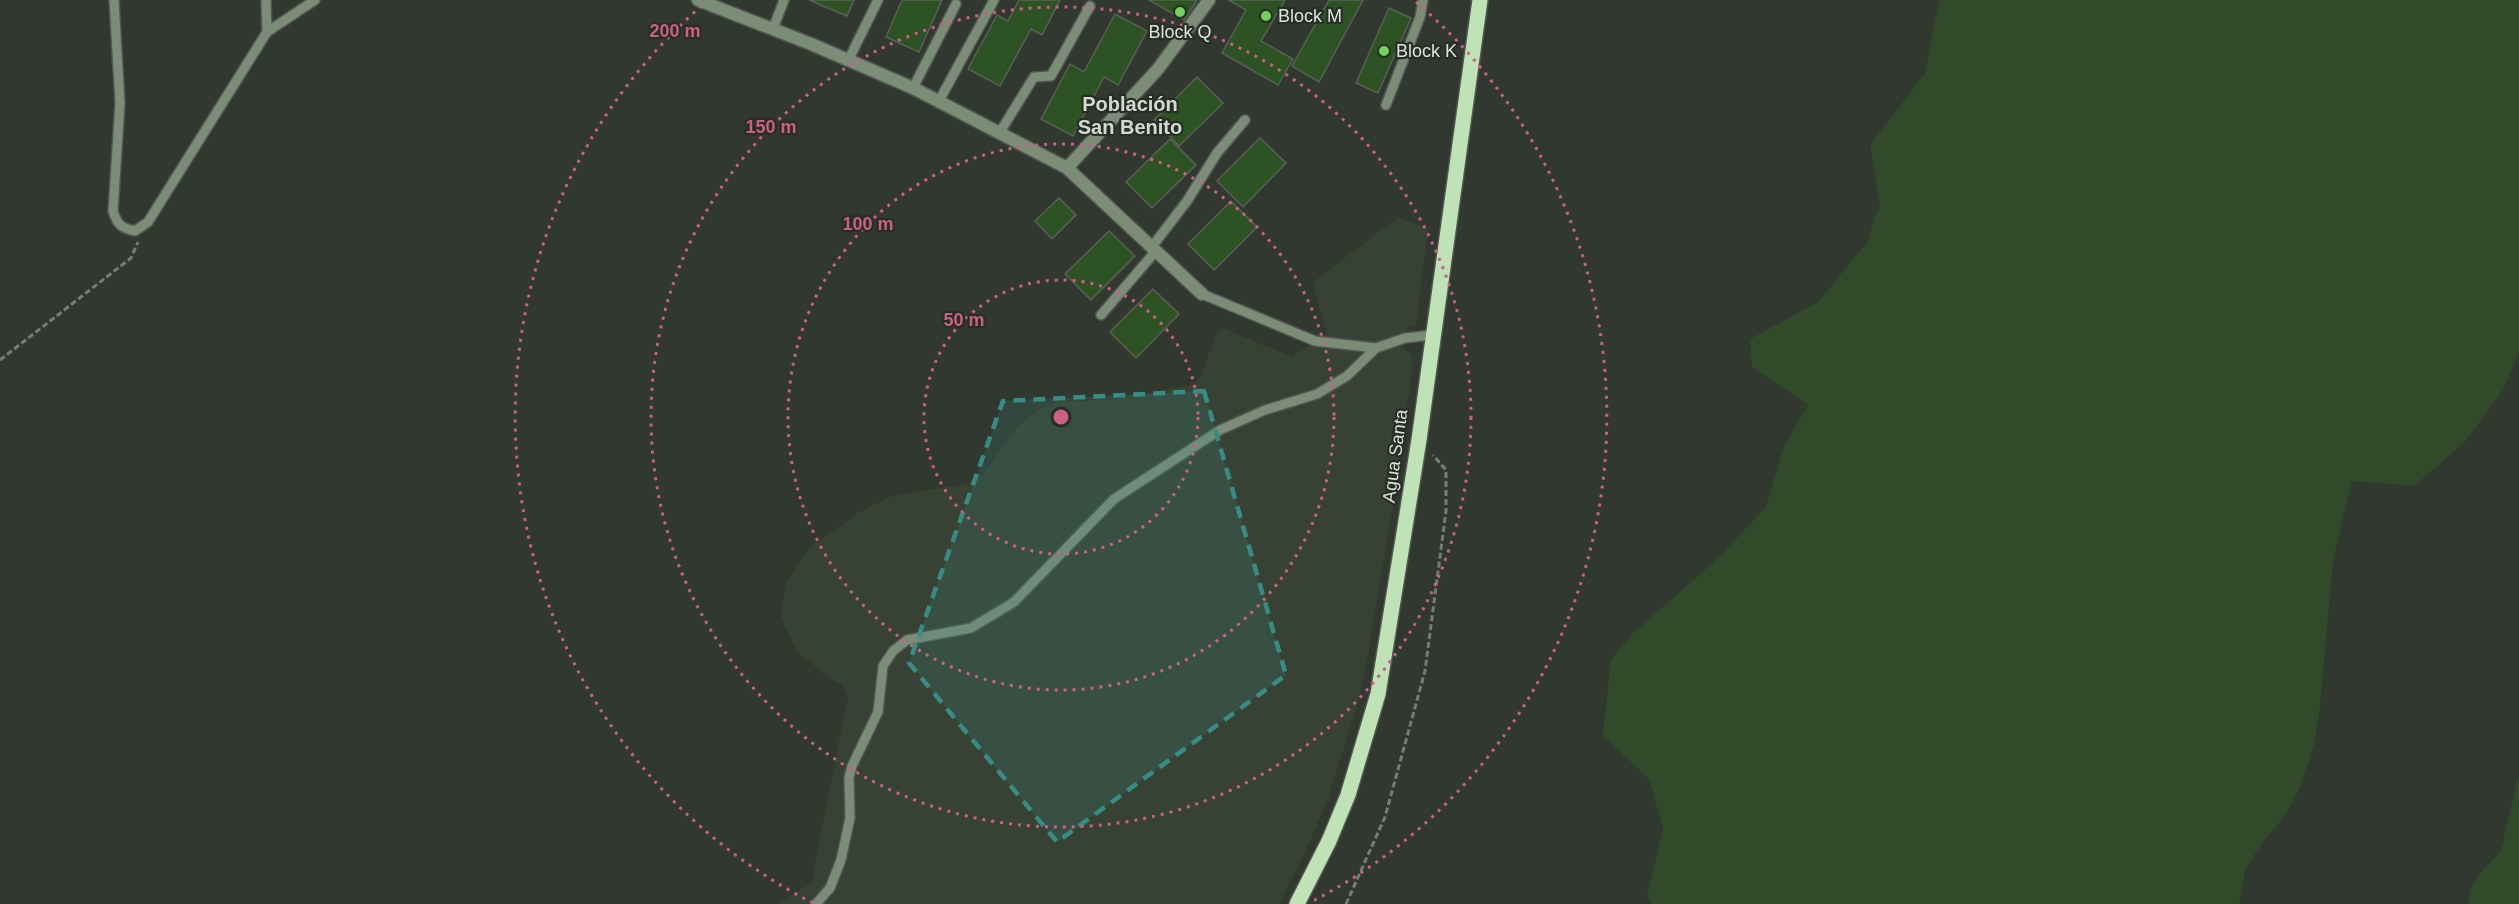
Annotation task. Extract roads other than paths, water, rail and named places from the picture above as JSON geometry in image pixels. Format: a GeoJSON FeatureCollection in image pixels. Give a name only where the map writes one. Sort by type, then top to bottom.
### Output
{"type":"FeatureCollection","features":[{"type":"Feature","properties":{"kind":"main road","name":"Agua Santa"},"geometry":{"type":"LineString","coordinates":[[1297,904],[1324,851],[1348,795],[1378,694],[1419,440],[1480,0]]}},
{"type":"Feature","properties":{"kind":"street"},"geometry":{"type":"LineString","coordinates":[[698,0],[913,88],[1067,168],[1202,294]]}},
{"type":"Feature","properties":{"kind":"street"},"geometry":{"type":"LineString","coordinates":[[1067,168],[1158,69],[1209,0]]}},
{"type":"Feature","properties":{"kind":"lane"},"geometry":{"type":"LineString","coordinates":[[114,0],[120,103],[113,211],[117,223],[125,229],[135,231],[148,222],[267,32],[315,0]]}},
{"type":"Feature","properties":{"kind":"lane"},"geometry":{"type":"LineString","coordinates":[[266,0],[267,32]]}},
{"type":"Feature","properties":{"kind":"lane"},"geometry":{"type":"LineString","coordinates":[[772,29],[784,0]]}},
{"type":"Feature","properties":{"kind":"lane"},"geometry":{"type":"LineString","coordinates":[[849,60],[878,0]]}},
{"type":"Feature","properties":{"kind":"lane"},"geometry":{"type":"LineString","coordinates":[[939,101],[994,0]]}},
{"type":"Feature","properties":{"kind":"lane"},"geometry":{"type":"LineString","coordinates":[[1386,105],[1420,17],[1423,0]]}},
{"type":"Feature","properties":{"kind":"lane"},"geometry":{"type":"LineString","coordinates":[[913,88],[956,4]]}},
{"type":"Feature","properties":{"kind":"lane"},"geometry":{"type":"LineString","coordinates":[[1000,132],[1034,77],[1051,76],[1090,6]]}},
{"type":"Feature","properties":{"kind":"lane"},"geometry":{"type":"LineString","coordinates":[[1101,315],[1153,250],[1217,153],[1245,120]]}},
{"type":"Feature","properties":{"kind":"lane"},"geometry":{"type":"LineString","coordinates":[[1202,294],[1315,341],[1376,348]]}},
{"type":"Feature","properties":{"kind":"lane"},"geometry":{"type":"LineString","coordinates":[[816,904],[830,888],[841,860],[850,819],[849,778],[852,766],[878,712],[883,666],[893,651],[907,640],[971,628],[1014,602],[1114,499],[1220,430],[1265,410],[1317,394],[1347,375],[1376,348],[1405,338],[1433,335]]}},
{"type":"Feature","properties":{"kind":"place","name":"Block Q"},"geometry":{"type":"Point","coordinates":[1180,12]}},
{"type":"Feature","properties":{"kind":"place","name":"Block M"},"geometry":{"type":"Point","coordinates":[1266,16]}},
{"type":"Feature","properties":{"kind":"place","name":"Block K"},"geometry":{"type":"Point","coordinates":[1384,51]}},
{"type":"Feature","properties":{"kind":"district","name":"Población San Benito"},"geometry":{"type":"Point","coordinates":[1130,116]}}]}
